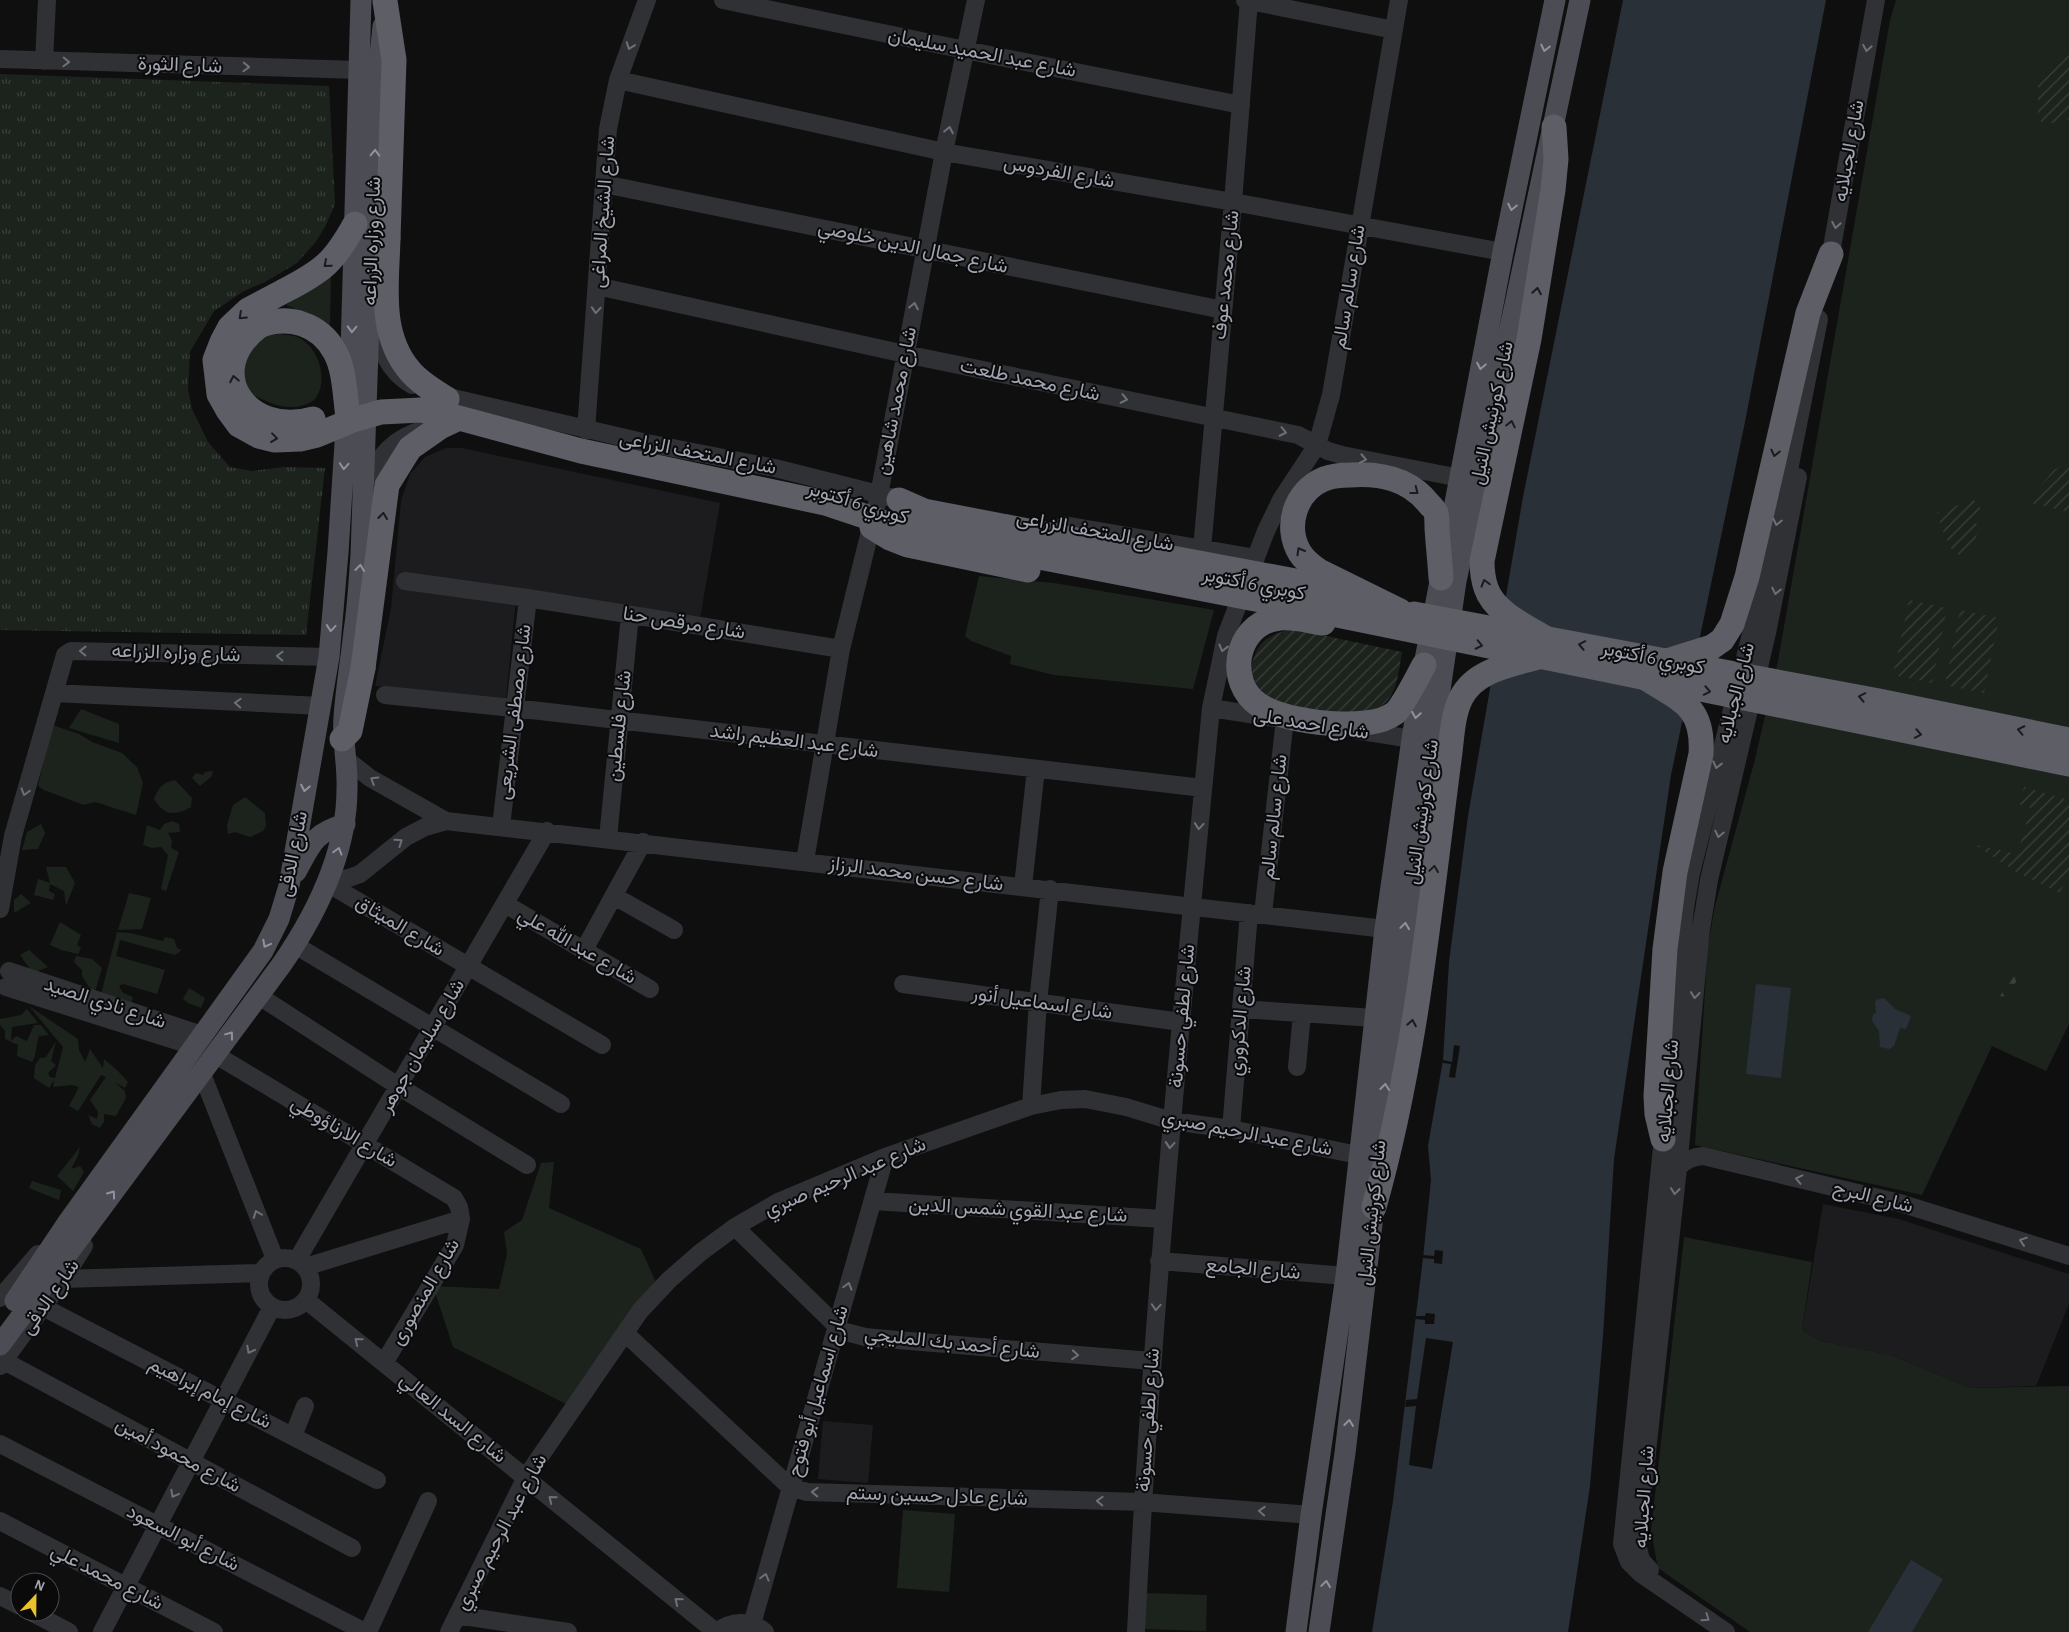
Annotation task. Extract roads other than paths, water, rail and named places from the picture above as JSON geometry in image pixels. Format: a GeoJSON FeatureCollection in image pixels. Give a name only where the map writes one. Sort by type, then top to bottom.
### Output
{"type":"FeatureCollection","features":[{"type":"Feature","properties":{"kind":"highway"},"geometry":{"type":"LineString","coordinates":[[386,0],[394,60],[386,308],[389,330],[397,353],[416,376],[459,416]]}},
{"type":"Feature","properties":{"kind":"highway"},"geometry":{"type":"LineString","coordinates":[[1374,1208],[1391,1146],[1419,987],[1450,752],[1459,705],[1471,684],[1484,674],[1542,648],[1518,621],[1494,601],[1486,590],[1482,561],[1529,339],[1553,190],[1556,159],[1554,126]]}},
{"type":"Feature","properties":{"kind":"highway"},"geometry":{"type":"LineString","coordinates":[[355,224],[341,249],[330,263],[248,310],[230,327],[215,360],[219,394],[239,425],[258,436],[275,440],[300,439],[317,435],[353,420],[381,412],[421,410],[459,416]]}},
{"type":"Feature","properties":{"kind":"highway"},"geometry":{"type":"LineString","coordinates":[[1667,660],[1712,647],[1722,640],[1732,624],[1747,577],[1808,313],[1831,254]]}},
{"type":"Feature","properties":{"kind":"highway"},"geometry":{"type":"LineString","coordinates":[[348,417],[341,371],[336,353],[323,335],[303,323],[288,320],[271,321],[259,326],[248,335],[236,351],[232,366],[233,380],[240,399],[250,410],[265,419],[286,423],[305,422],[323,416],[362,400],[387,394],[411,394],[459,416]]}},
{"type":"Feature","properties":{"kind":"highway"},"geometry":{"type":"LineString","coordinates":[[345,750],[363,668],[387,485],[410,448],[459,416]]}},
{"type":"Feature","properties":{"kind":"highway","name":"كوبري 6 أكتوبر"},"geometry":{"type":"LineString","coordinates":[[459,416],[634,450],[828,492],[928,523],[1362,604],[1399,619]]}},
{"type":"Feature","properties":{"kind":"highway","name":"كوبري 6 أكتوبر"},"geometry":{"type":"LineString","coordinates":[[459,416],[581,451],[825,503],[915,533],[1332,614],[1399,619],[1542,648],[1647,679],[2069,764]]}},
{"type":"Feature","properties":{"kind":"highway"},"geometry":{"type":"LineString","coordinates":[[1399,619],[1320,572],[1308,563],[1300,553],[1294,541],[1293,517],[1297,504],[1312,485],[1323,479],[1336,476],[1374,474],[1393,478],[1410,486],[1424,498],[1436,513],[1441,578]]}},
{"type":"Feature","properties":{"kind":"highway"},"geometry":{"type":"LineString","coordinates":[[889,498],[924,511],[1306,583],[1335,592],[1362,604]]}},
{"type":"Feature","properties":{"kind":"highway"},"geometry":{"type":"LineString","coordinates":[[872,527],[890,538],[908,544],[1028,570],[1236,608],[1308,616],[1332,614]]}},
{"type":"Feature","properties":{"kind":"highway"},"geometry":{"type":"LineString","coordinates":[[1399,619],[1350,627],[1292,618],[1275,618],[1260,624],[1248,635],[1241,649],[1238,664],[1240,680],[1247,694],[1258,705],[1279,716],[1328,723],[1366,723],[1385,720],[1397,712],[1424,665]]}},
{"type":"Feature","properties":{"kind":"highway","name":"كوبري 6 أكتوبر"},"geometry":{"type":"LineString","coordinates":[[1542,648],[1667,660],[1880,700],[2069,740]]}},
{"type":"Feature","properties":{"kind":"highway"},"geometry":{"type":"LineString","coordinates":[[1647,679],[1687,704],[1699,723],[1702,737],[1701,754],[1675,872],[1665,949],[1656,1096],[1657,1114],[1663,1139]]}},
{"type":"Feature","properties":{"kind":"main road","name":"شارع وزاره الزراعه"},"geometry":{"type":"LineString","coordinates":[[348,417],[361,0]]}},
{"type":"Feature","properties":{"kind":"main road","name":"شارع وزاره الزراعه"},"geometry":{"type":"LineString","coordinates":[[365,481],[377,87],[386,0]]}},
{"type":"Feature","properties":{"kind":"main road","name":"شارع كورنيش النيل"},"geometry":{"type":"LineString","coordinates":[[1296,1632],[1346,1276],[1374,1018],[1412,739],[1424,665],[1503,252],[1555,0]]}},
{"type":"Feature","properties":{"kind":"main road","name":"شارع كورنيش النيل"},"geometry":{"type":"LineString","coordinates":[[1318,1632],[1345,1453],[1374,1208],[1376,1159],[1404,935],[1456,581],[1580,0]]}},
{"type":"Feature","properties":{"kind":"main road","name":"شارع الدقى"},"geometry":{"type":"LineString","coordinates":[[0,1322],[36,1272],[66,1225],[262,951],[279,919],[289,886],[329,658],[348,417]]}},
{"type":"Feature","properties":{"kind":"main road","name":"شارع الدقى"},"geometry":{"type":"LineString","coordinates":[[1,1358],[91,1223],[259,996],[296,944],[313,916],[345,824],[345,696],[355,628],[362,555],[365,481]]}},
{"type":"Feature","properties":{"kind":"main road"},"geometry":{"type":"LineString","coordinates":[[289,886],[316,838],[328,829],[345,824]]}},
{"type":"Feature","properties":{"kind":"street"},"geometry":{"type":"LineString","coordinates":[[44,61],[47,0]]}},
{"type":"Feature","properties":{"kind":"street","name":"شارع الشيخ المراغى"},"geometry":{"type":"LineString","coordinates":[[586,430],[608,129],[618,80],[647,0]]}},
{"type":"Feature","properties":{"kind":"street","name":"شارع عبد الحميد سليمان"},"geometry":{"type":"LineString","coordinates":[[723,0],[1241,105]]}},
{"type":"Feature","properties":{"kind":"street","name":"شارع محمد شاهين"},"geometry":{"type":"LineString","coordinates":[[805,861],[841,649],[872,527],[889,498],[905,354],[976,0]]}},
{"type":"Feature","properties":{"kind":"street"},"geometry":{"type":"LineString","coordinates":[[1248,0],[1394,30]]}},
{"type":"Feature","properties":{"kind":"street","name":"شارع محمد عوف"},"geometry":{"type":"LineString","coordinates":[[1202,549],[1212,417],[1234,202],[1248,0]]}},
{"type":"Feature","properties":{"kind":"street","name":"شارع سالم سالم"},"geometry":{"type":"LineString","coordinates":[[1256,558],[1266,531],[1281,500],[1317,445],[1332,395],[1359,225],[1399,0]]}},
{"type":"Feature","properties":{"kind":"street","name":"شارع الجبلايه"},"geometry":{"type":"LineString","coordinates":[[1687,1605],[1640,1573],[1630,1562],[1622,1544],[1685,908],[1691,873],[1755,618],[1788,475],[1831,254],[1876,0]]}},
{"type":"Feature","properties":{"kind":"street","name":"شارع الثورة"},"geometry":{"type":"LineString","coordinates":[[0,58],[44,61],[359,70]]}},
{"type":"Feature","properties":{"kind":"street","name":"شارع الفردوس"},"geometry":{"type":"LineString","coordinates":[[618,80],[944,152],[1234,202],[1503,252]]}},
{"type":"Feature","properties":{"kind":"street","name":"شارع جمال الدين خلوصي"},"geometry":{"type":"LineString","coordinates":[[604,184],[1223,310]]}},
{"type":"Feature","properties":{"kind":"street","name":"شارع محمد طلعت"},"geometry":{"type":"LineString","coordinates":[[597,286],[905,354],[1298,435],[1342,455],[1460,478]]}},
{"type":"Feature","properties":{"kind":"street","name":"شارع الجبلايه"},"geometry":{"type":"LineString","coordinates":[[1687,1605],[1641,1560],[1637,1544],[1678,1168],[1701,929],[1707,890],[1767,632],[1793,508],[1824,316],[1822,302]]}},
{"type":"Feature","properties":{"kind":"street","name":"شارع المتحف الزراعى"},"geometry":{"type":"LineString","coordinates":[[370,306],[380,348],[390,365],[404,380],[421,390],[647,444],[775,468],[889,498],[976,510],[1256,558]]}},
{"type":"Feature","properties":{"kind":"street"},"geometry":{"type":"LineString","coordinates":[[459,416],[470,423],[471,415],[482,404]]}},
{"type":"Feature","properties":{"kind":"street","name":"شارع المتحف الزراعى"},"geometry":{"type":"LineString","coordinates":[[365,481],[379,459],[399,439],[459,416],[544,452],[816,510],[872,527],[1238,602]]}},
{"type":"Feature","properties":{"kind":"street","name":"شارع لطفي حسونة"},"geometry":{"type":"LineString","coordinates":[[1136,1632],[1142,1502],[1159,1262],[1211,708],[1226,636],[1256,558]]}},
{"type":"Feature","properties":{"kind":"street","name":"شارع مرقص حنا"},"geometry":{"type":"LineString","coordinates":[[405,581],[528,598],[841,649]]}},
{"type":"Feature","properties":{"kind":"street","name":"شارع مصطفى الشريعى"},"geometry":{"type":"LineString","coordinates":[[501,826],[528,598]]}},
{"type":"Feature","properties":{"kind":"street","name":"شارع فلسطين"},"geometry":{"type":"LineString","coordinates":[[608,838],[630,615]]}},
{"type":"Feature","properties":{"kind":"street","name":"شارع وزاره الزراعه"},"geometry":{"type":"LineString","coordinates":[[0,909],[13,836],[54,694],[61,662],[71,650],[329,658]]}},
{"type":"Feature","properties":{"kind":"street"},"geometry":{"type":"LineString","coordinates":[[54,694],[321,706]]}},
{"type":"Feature","properties":{"kind":"street","name":"شارع عبد العظيم راشد"},"geometry":{"type":"LineString","coordinates":[[385,695],[514,708],[1203,788]]}},
{"type":"Feature","properties":{"kind":"street","name":"شارع احمد على"},"geometry":{"type":"LineString","coordinates":[[1211,708],[1279,716],[1412,739]]}},
{"type":"Feature","properties":{"kind":"street","name":"شارع سالم سالم"},"geometry":{"type":"LineString","coordinates":[[1256,913],[1279,716]]}},
{"type":"Feature","properties":{"kind":"street","name":"شارع حسن محمد الرزاز"},"geometry":{"type":"LineString","coordinates":[[345,750],[370,778],[446,821]]}},
{"type":"Feature","properties":{"kind":"street"},"geometry":{"type":"LineString","coordinates":[[1023,886],[1036,769]]}},
{"type":"Feature","properties":{"kind":"street","name":"شارع حسن محمد الرزاز"},"geometry":{"type":"LineString","coordinates":[[327,880],[346,879],[360,874],[406,837],[425,827],[446,821],[548,831],[1385,929]]}},
{"type":"Feature","properties":{"kind":"street","name":"شارع سليمان جوهر"},"geometry":{"type":"LineString","coordinates":[[301,1264],[398,1086],[548,831]]}},
{"type":"Feature","properties":{"kind":"street"},"geometry":{"type":"LineString","coordinates":[[584,950],[643,842]]}},
{"type":"Feature","properties":{"kind":"street","name":"شارع الميثاق"},"geometry":{"type":"LineString","coordinates":[[327,880],[602,1045]]}},
{"type":"Feature","properties":{"kind":"street"},"geometry":{"type":"LineString","coordinates":[[1031,1106],[1038,1002],[1050,889]]}},
{"type":"Feature","properties":{"kind":"street"},"geometry":{"type":"LineString","coordinates":[[614,896],[674,930]]}},
{"type":"Feature","properties":{"kind":"street","name":"شارع عبد الله علي"},"geometry":{"type":"LineString","coordinates":[[505,904],[650,989]]}},
{"type":"Feature","properties":{"kind":"street","name":"شارع الدكروري"},"geometry":{"type":"LineString","coordinates":[[1230,1129],[1241,1009],[1256,913]]}},
{"type":"Feature","properties":{"kind":"street"},"geometry":{"type":"LineString","coordinates":[[296,944],[561,1104]]}},
{"type":"Feature","properties":{"kind":"street","name":"شارع نادي الصيد"},"geometry":{"type":"LineString","coordinates":[[4,978],[197,1041]]}},
{"type":"Feature","properties":{"kind":"street","name":"شارع اسماعيل أنور"},"geometry":{"type":"LineString","coordinates":[[903,984],[1181,1022]]}},
{"type":"Feature","properties":{"kind":"street"},"geometry":{"type":"LineString","coordinates":[[259,996],[398,1086],[527,1164]]}},
{"type":"Feature","properties":{"kind":"street"},"geometry":{"type":"LineString","coordinates":[[1241,1009],[1374,1018]]}},
{"type":"Feature","properties":{"kind":"street"},"geometry":{"type":"LineString","coordinates":[[1297,1068],[1302,1013]]}},
{"type":"Feature","properties":{"kind":"street","name":"شارع الارناؤوطي"},"geometry":{"type":"LineString","coordinates":[[216,1054],[454,1198],[459,1207],[461,1219]]}},
{"type":"Feature","properties":{"kind":"street"},"geometry":{"type":"LineString","coordinates":[[202,1074],[275,1259]]}},
{"type":"Feature","properties":{"kind":"street","name":"شارع عبد الرحيم صبري"},"geometry":{"type":"LineString","coordinates":[[449,1632],[526,1477],[640,1311],[669,1280],[701,1252],[735,1227],[778,1202],[885,1158],[1031,1106],[1061,1100],[1085,1099],[1126,1107],[1172,1120],[1230,1129],[1358,1155]]}},
{"type":"Feature","properties":{"kind":"street","name":"شارع البرج"},"geometry":{"type":"LineString","coordinates":[[1678,1168],[1684,1161],[1693,1157],[1703,1156],[1900,1203],[2069,1256]]}},
{"type":"Feature","properties":{"kind":"street","name":"شارع اسماعيل أبو فتوح"},"geometry":{"type":"LineString","coordinates":[[758,1628],[790,1487],[885,1158]]}},
{"type":"Feature","properties":{"kind":"street","name":"شارع عبد القوي شمس الدين"},"geometry":{"type":"LineString","coordinates":[[872,1201],[1163,1219]]}},
{"type":"Feature","properties":{"kind":"street"},"geometry":{"type":"LineString","coordinates":[[301,1264],[461,1219]]}},
{"type":"Feature","properties":{"kind":"street","name":"شارع المنصورى"},"geometry":{"type":"LineString","coordinates":[[384,1363],[455,1245],[461,1219]]}},
{"type":"Feature","properties":{"kind":"street","name":"شارع الدقى"},"geometry":{"type":"LineString","coordinates":[[1,1358],[43,1308],[63,1280],[80,1253],[91,1223]]}},
{"type":"Feature","properties":{"kind":"street","name":"شارع الدقى"},"geometry":{"type":"LineString","coordinates":[[0,1298],[31,1261],[66,1225]]}},
{"type":"Feature","properties":{"kind":"street","name":"شارع أحمد بك المليجي"},"geometry":{"type":"LineString","coordinates":[[735,1227],[842,1331],[865,1337],[890,1340],[1152,1361]]}},
{"type":"Feature","properties":{"kind":"street"},"geometry":{"type":"LineString","coordinates":[[290,1258],[301,1264],[310,1275],[311,1283],[306,1300],[299,1306],[291,1309],[281,1310],[272,1307],[263,1298],[258,1286],[260,1274],[264,1268],[275,1259],[290,1258]]}},
{"type":"Feature","properties":{"kind":"street","name":"شارع الجامع"},"geometry":{"type":"LineString","coordinates":[[1159,1262],[1346,1276]]}},
{"type":"Feature","properties":{"kind":"street"},"geometry":{"type":"LineString","coordinates":[[63,1280],[260,1274]]}},
{"type":"Feature","properties":{"kind":"street","name":"شارع السد العالي"},"geometry":{"type":"LineString","coordinates":[[306,1300],[716,1632]]}},
{"type":"Feature","properties":{"kind":"street"},"geometry":{"type":"LineString","coordinates":[[102,1632],[272,1307]]}},
{"type":"Feature","properties":{"kind":"street","name":"شارع إمام إبراهيم"},"geometry":{"type":"LineString","coordinates":[[43,1308],[378,1480]]}},
{"type":"Feature","properties":{"kind":"street"},"geometry":{"type":"LineString","coordinates":[[625,1333],[790,1487]]}},
{"type":"Feature","properties":{"kind":"street","name":"شارع محمود أمين"},"geometry":{"type":"LineString","coordinates":[[1,1358],[352,1548]]}},
{"type":"Feature","properties":{"kind":"street"},"geometry":{"type":"LineString","coordinates":[[293,1436],[305,1406]]}},
{"type":"Feature","properties":{"kind":"street","name":"شارع أبو السعود"},"geometry":{"type":"LineString","coordinates":[[0,1444],[367,1632]]}},
{"type":"Feature","properties":{"kind":"street","name":"شارع عادل حسين رستم"},"geometry":{"type":"LineString","coordinates":[[790,1487],[807,1492],[1142,1502],[1311,1515]]}},
{"type":"Feature","properties":{"kind":"street"},"geometry":{"type":"LineString","coordinates":[[367,1632],[428,1502]]}},
{"type":"Feature","properties":{"kind":"street","name":"شارع محمد علي"},"geometry":{"type":"LineString","coordinates":[[0,1521],[214,1632]]}},
{"type":"Feature","properties":{"kind":"street"},"geometry":{"type":"LineString","coordinates":[[1687,1605],[1726,1632]]}},
{"type":"Feature","properties":{"kind":"street"},"geometry":{"type":"LineString","coordinates":[[457,1615],[568,1632]]}},
{"type":"Feature","properties":{"kind":"street"},"geometry":{"type":"LineString","coordinates":[[50,1622],[69,1632]]}},
{"type":"Feature","properties":{"kind":"street"},"geometry":{"type":"LineString","coordinates":[[716,1632],[733,1623],[758,1628]]}}]}
